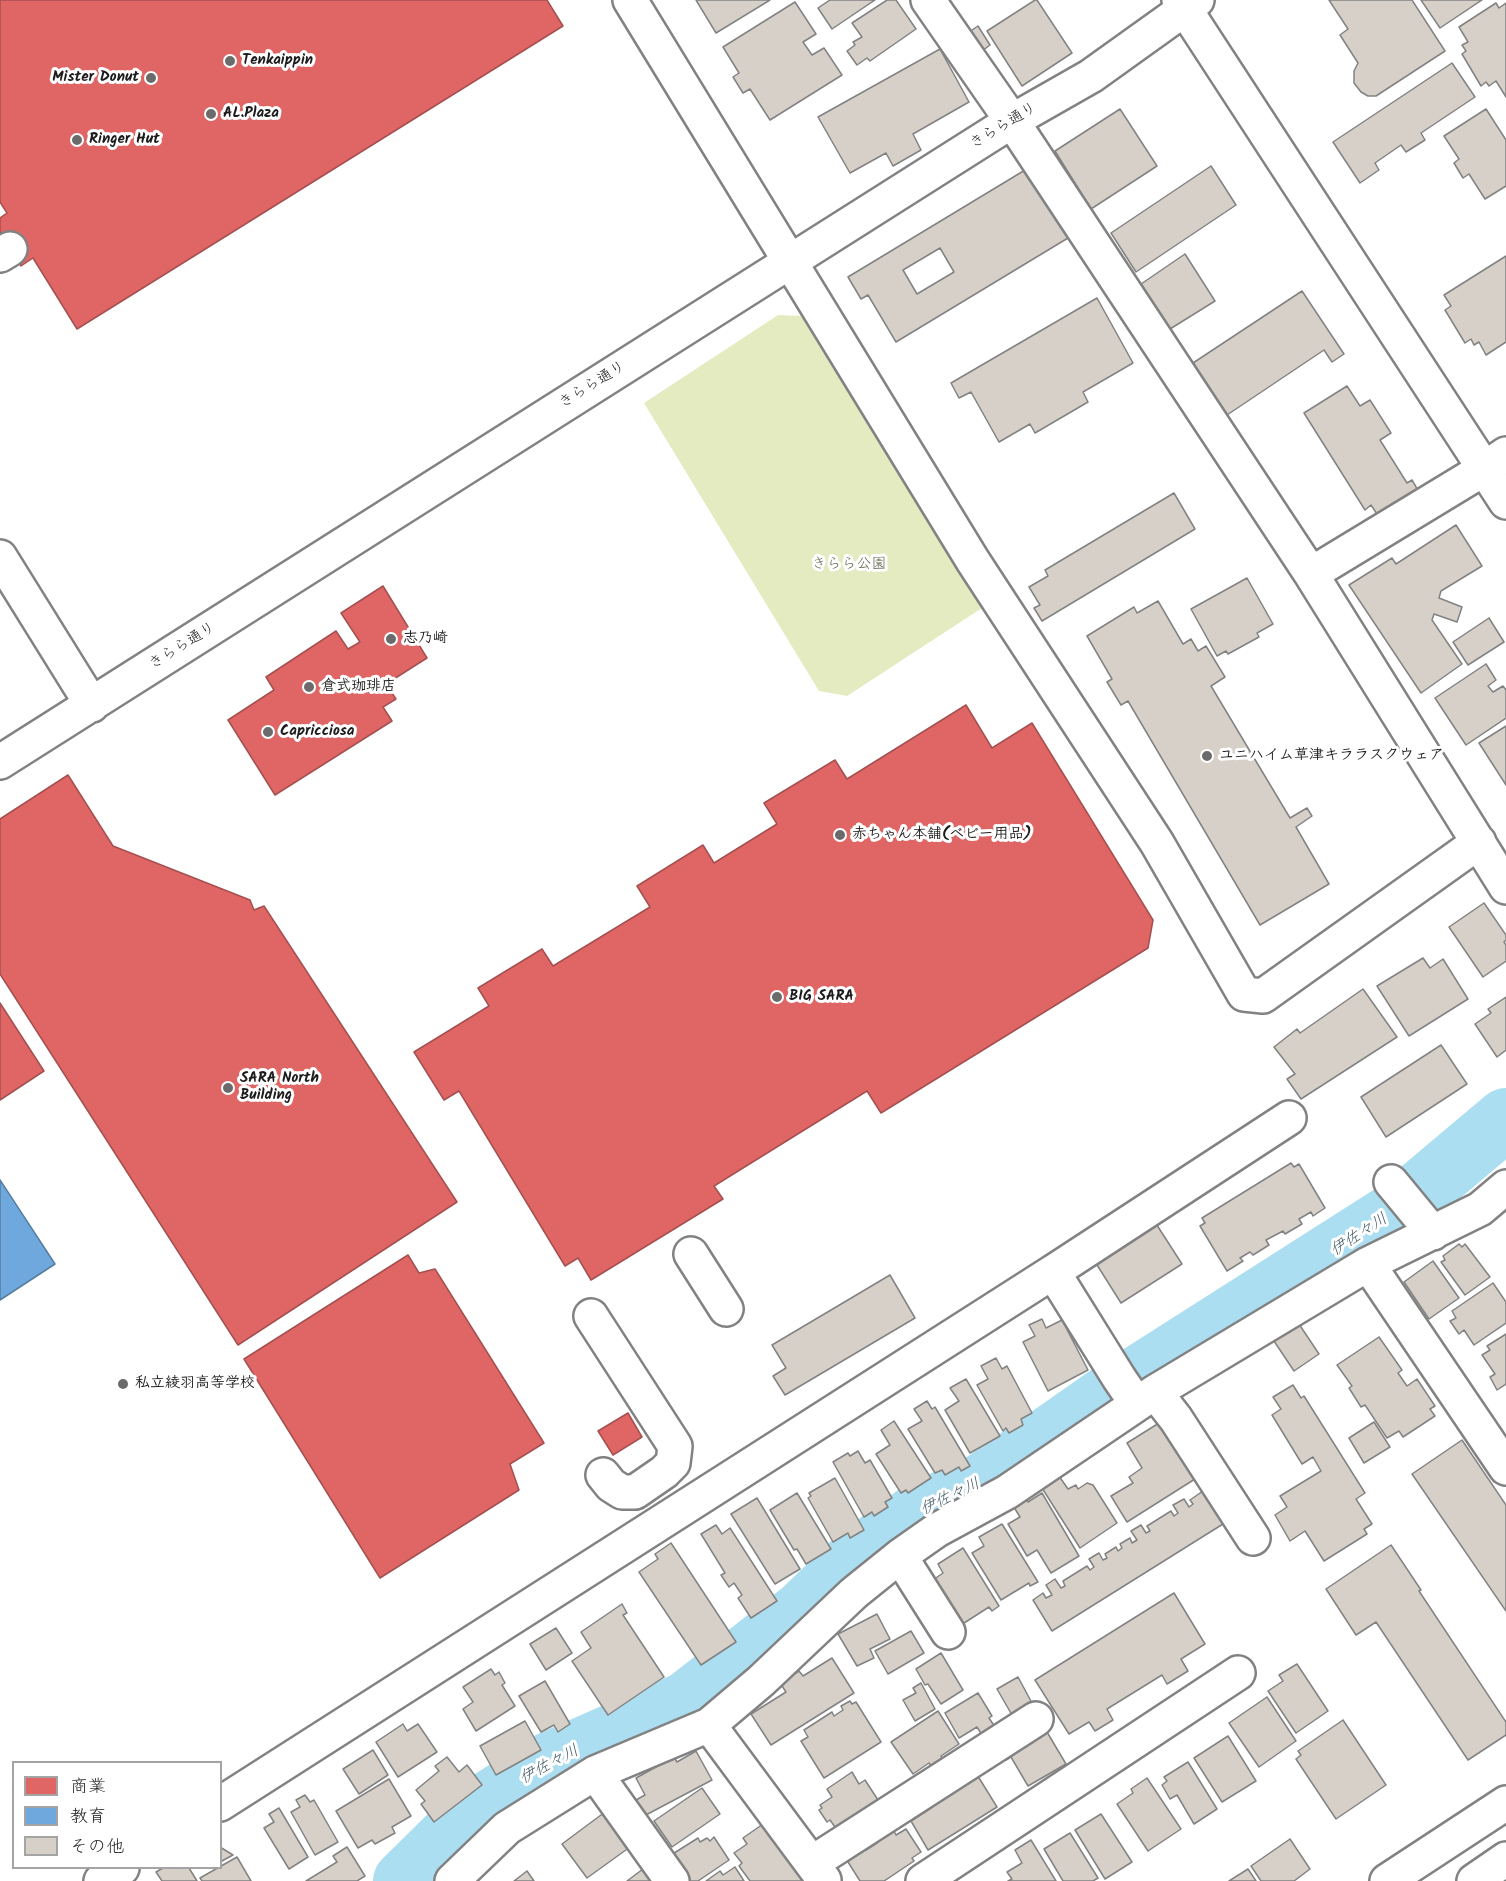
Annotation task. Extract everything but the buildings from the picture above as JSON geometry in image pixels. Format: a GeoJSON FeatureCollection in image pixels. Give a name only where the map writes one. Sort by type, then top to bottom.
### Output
{"type":"FeatureCollection","features":[{"type":"Feature","properties":{"kind":"street"},"geometry":{"type":"LineString","coordinates":[[630,0],[973,561],[1157,843],[1244,994],[1263,996],[1479,842]]}},
{"type":"Feature","properties":{"kind":"street"},"geometry":{"type":"LineString","coordinates":[[928,0],[1011,121],[1311,574],[1506,887]]}},
{"type":"Feature","properties":{"kind":"street"},"geometry":{"type":"LineString","coordinates":[[1187,3],[1495,462],[1506,502]]}},
{"type":"Feature","properties":{"kind":"street","name":"きらら通り"},"geometry":{"type":"LineString","coordinates":[[0,762],[1011,121],[1091,76],[1187,3]]}},
{"type":"Feature","properties":{"kind":"street"},"geometry":{"type":"LineString","coordinates":[[1311,574],[1495,462]]}},
{"type":"Feature","properties":{"kind":"street"},"geometry":{"type":"LineString","coordinates":[[0,557],[92,705]]}},
{"type":"Feature","properties":{"kind":"street"},"geometry":{"type":"LineString","coordinates":[[222,1803],[1053,1272],[1289,1118]]}},
{"type":"Feature","properties":{"kind":"street"},"geometry":{"type":"LineString","coordinates":[[1391,1182],[1433,1233]]}},
{"type":"Feature","properties":{"kind":"street"},"geometry":{"type":"LineString","coordinates":[[452,1881],[507,1828],[595,1773],[709,1725],[761,1681],[854,1593],[900,1556],[937,1530],[1007,1492],[1137,1391],[1368,1264],[1480,1209],[1506,1187]]}},
{"type":"Feature","properties":{"kind":"street"},"geometry":{"type":"LineString","coordinates":[[691,1254],[726,1309]]}},
{"type":"Feature","properties":{"kind":"street"},"geometry":{"type":"LineString","coordinates":[[1368,1264],[1506,1468]]}},
{"type":"Feature","properties":{"kind":"street"},"geometry":{"type":"LineString","coordinates":[[1053,1272],[1137,1391],[1176,1419],[1253,1538]]}},
{"type":"Feature","properties":{"kind":"street"},"geometry":{"type":"LineString","coordinates":[[591,1316],[675,1446],[673,1463],[664,1473],[635,1492],[622,1492],[611,1485],[603,1475]]}},
{"type":"Feature","properties":{"kind":"street"},"geometry":{"type":"LineString","coordinates":[[900,1556],[948,1632]]}},
{"type":"Feature","properties":{"kind":"street"},"geometry":{"type":"LineString","coordinates":[[923,1881],[1238,1673]]}},
{"type":"Feature","properties":{"kind":"street"},"geometry":{"type":"LineString","coordinates":[[709,1725],[819,1872],[1036,1719]]}},
{"type":"Feature","properties":{"kind":"street"},"geometry":{"type":"LineString","coordinates":[[595,1773],[672,1881]]}},
{"type":"Feature","properties":{"kind":"street"},"geometry":{"type":"LineString","coordinates":[[1387,1881],[1506,1803]]}},
{"type":"Feature","properties":{"kind":"street"},"geometry":{"type":"LineString","coordinates":[[1474,1881],[1506,1859]]}},
{"type":"Feature","properties":{"kind":"street"},"geometry":{"type":"LineString","coordinates":[[101,1881],[120,1869]]}},
{"type":"Feature","properties":{"kind":"green space","name":"きらら公園"},"geometry":{"type":"Polygon","coordinates":[[[778,315],[801,316],[982,608],[847,696],[819,691],[644,403],[778,315]]]}},
{"type":"Feature","properties":{"kind":"waterway","name":"伊佐々川"},"geometry":{"type":"LineString","coordinates":[[404,1881],[476,1810],[551,1762],[687,1702],[802,1612],[858,1558],[922,1511],[981,1485],[1111,1394],[1392,1215],[1506,1119]]}},
{"type":"Feature","properties":{"kind":"place","name":"Tenkaippin"},"geometry":{"type":"Point","coordinates":[230,61]}},
{"type":"Feature","properties":{"kind":"place","name":"Mister Donut"},"geometry":{"type":"Point","coordinates":[151,78]}},
{"type":"Feature","properties":{"kind":"place","name":"AL.Plaza"},"geometry":{"type":"Point","coordinates":[211,114]}},
{"type":"Feature","properties":{"kind":"place","name":"Ringer Hut"},"geometry":{"type":"Point","coordinates":[77,140]}},
{"type":"Feature","properties":{"kind":"place","name":"志乃崎"},"geometry":{"type":"Point","coordinates":[391,639]}},
{"type":"Feature","properties":{"kind":"place","name":"倉式珈琲店"},"geometry":{"type":"Point","coordinates":[309,687]}},
{"type":"Feature","properties":{"kind":"place","name":"Capricciosa"},"geometry":{"type":"Point","coordinates":[268,732]}},
{"type":"Feature","properties":{"kind":"place","name":"ユニハイム草津キララスクウェア"},"geometry":{"type":"Point","coordinates":[1207,756]}},
{"type":"Feature","properties":{"kind":"place","name":"赤ちゃん本舗(ベビー用品)"},"geometry":{"type":"Point","coordinates":[840,835]}},
{"type":"Feature","properties":{"kind":"place","name":"BIG SARA"},"geometry":{"type":"Point","coordinates":[777,997]}},
{"type":"Feature","properties":{"kind":"place","name":"SARA North Building"},"geometry":{"type":"Point","coordinates":[228,1088]}},
{"type":"Feature","properties":{"kind":"place","name":"私立綾羽高等学校"},"geometry":{"type":"Point","coordinates":[123,1384]}}]}
